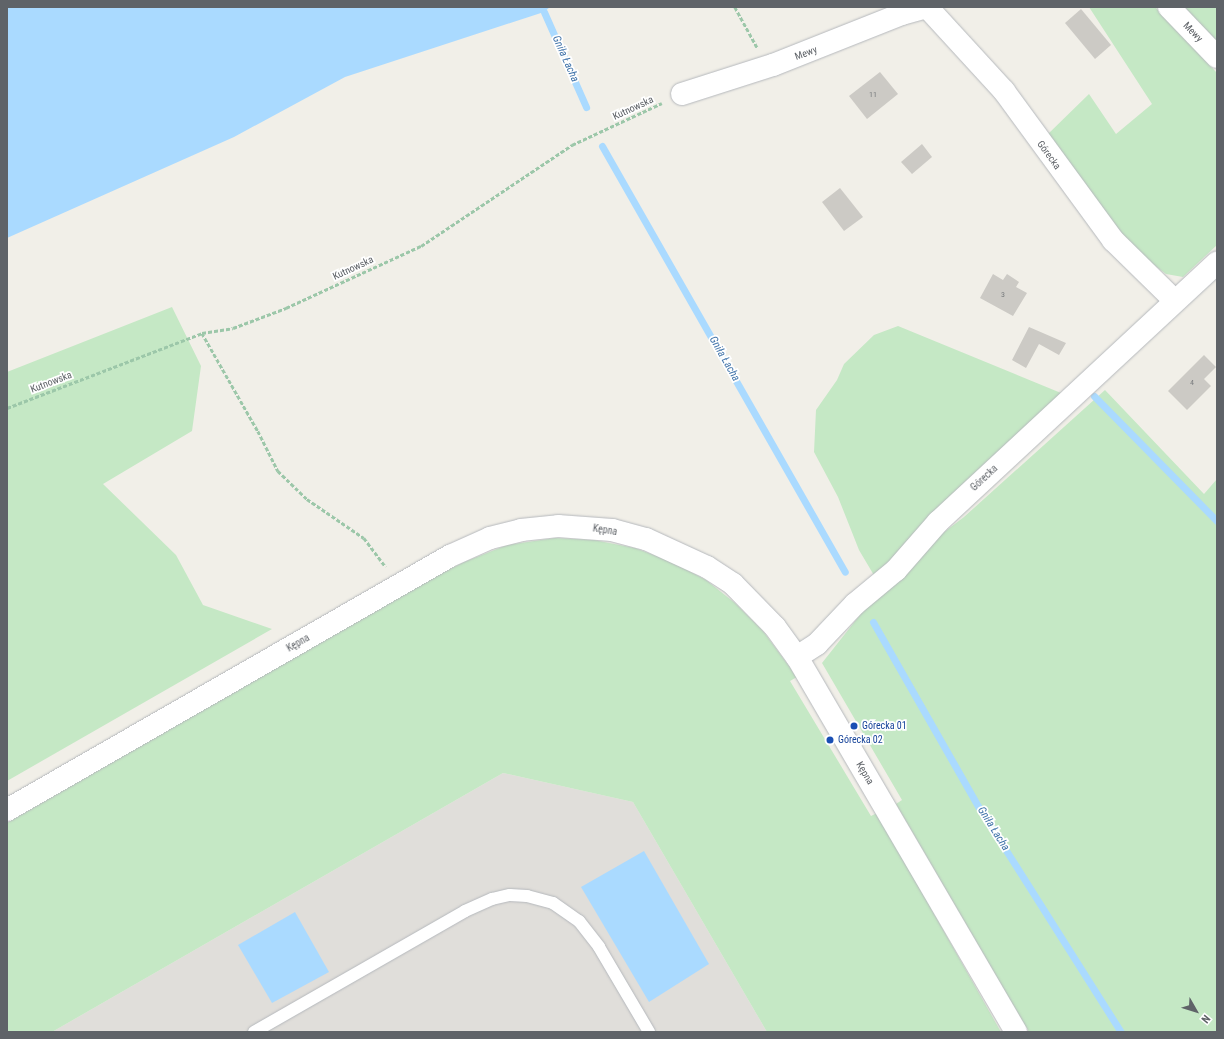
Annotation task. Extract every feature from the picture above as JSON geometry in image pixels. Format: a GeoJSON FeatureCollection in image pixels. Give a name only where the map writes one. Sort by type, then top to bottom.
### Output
{"type":"FeatureCollection","features":[{"type":"Feature","properties":{"kind":"street","name":"Mewy"},"geometry":{"type":"LineString","coordinates":[[682,94],[768,66],[902,14],[927,7]]}},
{"type":"Feature","properties":{"kind":"street","name":"Górecka"},"geometry":{"type":"LineString","coordinates":[[927,7],[1004,91],[1113,240],[1174,300]]}},
{"type":"Feature","properties":{"kind":"street","name":"Mewy"},"geometry":{"type":"LineString","coordinates":[[1169,7],[1217,57]]}},
{"type":"Feature","properties":{"kind":"street","name":"Górecka"},"geometry":{"type":"LineString","coordinates":[[797,657],[817,644],[855,604],[896,570],[938,522],[1174,300],[1217,263]]}},
{"type":"Feature","properties":{"kind":"street","name":"Kępna"},"geometry":{"type":"LineString","coordinates":[[7,810],[400,584],[463,550],[490,538],[521,530],[558,526],[612,530],[646,539],[684,554],[733,584],[756,605],[797,657],[1016,1032]]}},
{"type":"Feature","properties":{"kind":"lane"},"geometry":{"type":"LineString","coordinates":[[254,1032],[464,911],[486,901],[510,895],[527,896],[553,903],[579,921],[599,947],[649,1032]]}},
{"type":"Feature","properties":{"kind":"path"},"geometry":{"type":"LineString","coordinates":[[735,7],[768,66]]}},
{"type":"Feature","properties":{"kind":"path","name":"Kutnowska"},"geometry":{"type":"LineString","coordinates":[[7,408],[202,332],[233,328],[286,308],[421,246],[572,145],[682,94]]}},
{"type":"Feature","properties":{"kind":"path"},"geometry":{"type":"LineString","coordinates":[[202,332],[258,430],[278,470],[308,499],[364,538],[400,584]]}},
{"type":"Feature","properties":{"kind":"shaded area"},"geometry":{"type":"Polygon","coordinates":[[[503,773],[633,802],[767,1032],[52,1032],[503,773]]]}},
{"type":"Feature","properties":{"kind":"green space"},"geometry":{"type":"Polygon","coordinates":[[[1089,7],[1155,7],[1217,73],[1217,245],[1183,277],[1166,274],[1137,252],[1104,218],[1047,135],[1089,94],[1116,134],[1152,104],[1089,7]]]}},
{"type":"Feature","properties":{"kind":"green space"},"geometry":{"type":"Polygon","coordinates":[[[1185,7],[1217,7],[1217,47],[1185,7]]]}},
{"type":"Feature","properties":{"kind":"green space"},"geometry":{"type":"Polygon","coordinates":[[[172,307],[201,366],[192,431],[103,484],[176,555],[203,605],[272,629],[7,781],[7,372],[172,307]]]}},
{"type":"Feature","properties":{"kind":"green space"},"geometry":{"type":"Polygon","coordinates":[[[898,326],[1061,393],[937,512],[875,577],[859,550],[838,497],[814,452],[816,410],[837,380],[844,364],[874,335],[898,326]]]}},
{"type":"Feature","properties":{"kind":"green space"},"geometry":{"type":"Polygon","coordinates":[[[1105,390],[1204,494],[1217,479],[1217,1032],[1029,1032],[896,804],[902,800],[822,663],[871,601],[939,536],[964,517],[1105,390]]]}},
{"type":"Feature","properties":{"kind":"green space"},"geometry":{"type":"Polygon","coordinates":[[[555,538],[594,540],[635,548],[670,561],[706,580],[735,603],[763,631],[797,677],[790,681],[871,816],[877,813],[1001,1032],[767,1032],[633,802],[503,773],[52,1032],[7,1032],[7,823],[418,585],[464,562],[507,545],[555,538]]]}},
{"type":"Feature","properties":{"kind":"water"},"geometry":{"type":"Polygon","coordinates":[[[7,7],[550,7],[544,12],[345,77],[234,137],[7,238],[7,7]]]}},
{"type":"Feature","properties":{"kind":"water"},"geometry":{"type":"Polygon","coordinates":[[[644,851],[709,964],[649,1002],[581,887],[644,851]]]}},
{"type":"Feature","properties":{"kind":"water"},"geometry":{"type":"Polygon","coordinates":[[[295,912],[329,972],[272,1003],[238,945],[295,912]]]}},
{"type":"Feature","properties":{"kind":"building"},"geometry":{"type":"Polygon","coordinates":[[[1081,9],[1111,45],[1095,59],[1065,23],[1081,9]]]}},
{"type":"Feature","properties":{"kind":"building"},"geometry":{"type":"Polygon","coordinates":[[[880,72],[898,94],[867,119],[849,96],[880,72]]]}},
{"type":"Feature","properties":{"kind":"building"},"geometry":{"type":"Polygon","coordinates":[[[922,144],[932,157],[912,174],[901,162],[922,144]]]}},
{"type":"Feature","properties":{"kind":"building"},"geometry":{"type":"Polygon","coordinates":[[[840,188],[863,217],[844,231],[822,202],[840,188]]]}},
{"type":"Feature","properties":{"kind":"building"},"geometry":{"type":"Polygon","coordinates":[[[993,274],[1003,280],[1007,274],[1019,282],[1016,287],[1027,293],[1013,316],[980,298],[993,274]]]}},
{"type":"Feature","properties":{"kind":"building"},"geometry":{"type":"Polygon","coordinates":[[[1029,327],[1066,343],[1059,355],[1039,344],[1026,368],[1012,360],[1029,327]]]}},
{"type":"Feature","properties":{"kind":"building"},"geometry":{"type":"Polygon","coordinates":[[[1204,355],[1216,367],[1204,379],[1211,386],[1187,410],[1168,391],[1204,355]]]}},
{"type":"Feature","properties":{"kind":"waterway","name":"Gniła Łacha"},"geometry":{"type":"LineString","coordinates":[[544,12],[586,107]]}},
{"type":"Feature","properties":{"kind":"waterway","name":"Gniła Łacha"},"geometry":{"type":"LineString","coordinates":[[602,146],[845,572]]}},
{"type":"Feature","properties":{"kind":"waterway"},"geometry":{"type":"LineString","coordinates":[[1094,396],[1217,521]]}},
{"type":"Feature","properties":{"kind":"waterway","name":"Gniła Łacha"},"geometry":{"type":"LineString","coordinates":[[873,622],[978,806],[1121,1032]]}},
{"type":"Feature","properties":{"kind":"place","name":"Górecka 01"},"geometry":{"type":"Point","coordinates":[854,726]}},
{"type":"Feature","properties":{"kind":"place","name":"Górecka 02"},"geometry":{"type":"Point","coordinates":[830,740]}}]}
